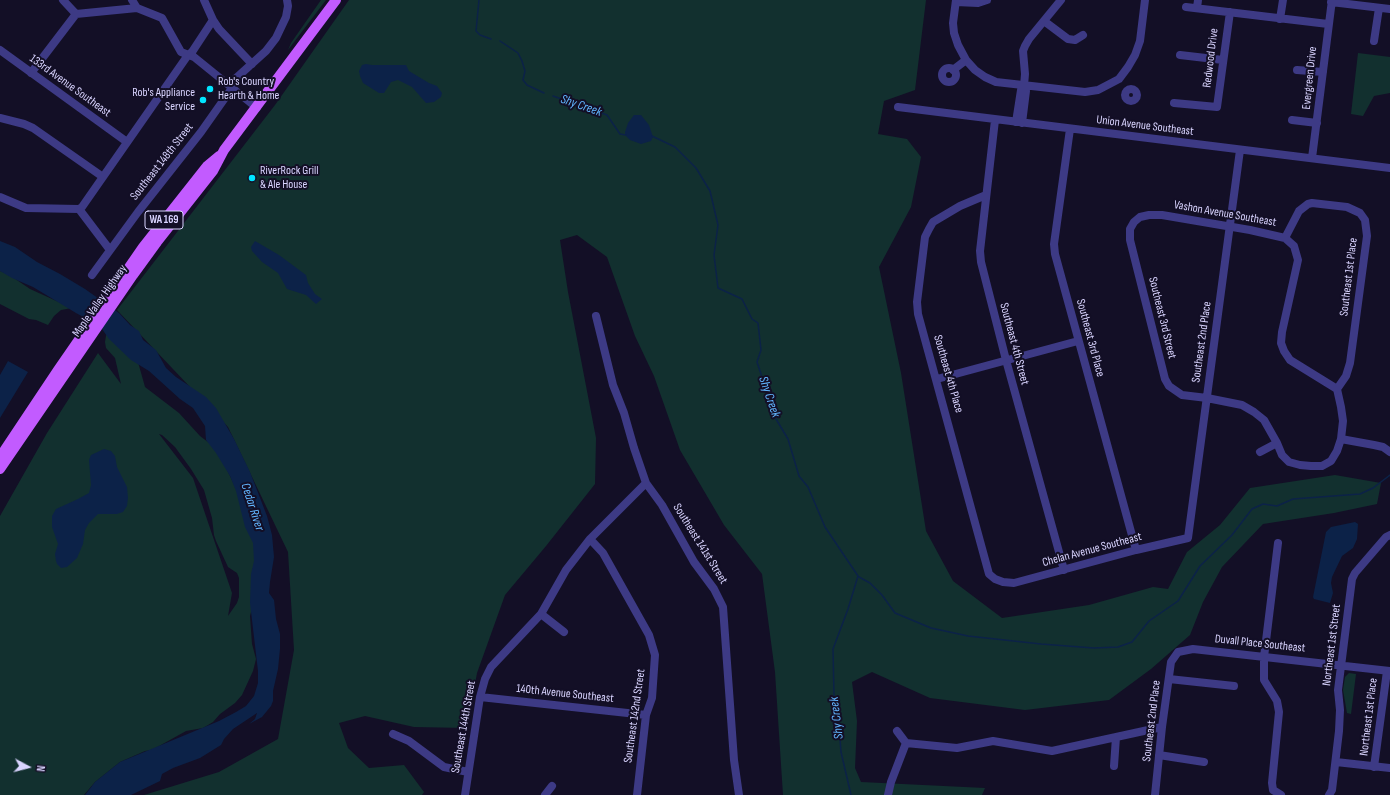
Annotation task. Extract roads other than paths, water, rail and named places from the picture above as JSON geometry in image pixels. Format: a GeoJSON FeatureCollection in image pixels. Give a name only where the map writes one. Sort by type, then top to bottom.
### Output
{"type":"FeatureCollection","features":[{"type":"Feature","properties":{"kind":"main road","name":"Maple Valley Highway"},"geometry":{"type":"LineString","coordinates":[[0,456],[113,297],[159,225],[207,166],[224,150],[257,108],[336,0]]}},
{"type":"Feature","properties":{"kind":"main road","name":"Maple Valley Highway"},"geometry":{"type":"LineString","coordinates":[[0,469],[84,339]]}},
{"type":"Feature","properties":{"kind":"street"},"geometry":{"type":"LineString","coordinates":[[63,0],[76,14]]}},
{"type":"Feature","properties":{"kind":"street"},"geometry":{"type":"LineString","coordinates":[[132,0],[137,8]]}},
{"type":"Feature","properties":{"kind":"street"},"geometry":{"type":"LineString","coordinates":[[204,0],[219,29],[252,64]]}},
{"type":"Feature","properties":{"kind":"street"},"geometry":{"type":"LineString","coordinates":[[987,0],[978,3],[956,1],[953,22],[954,33],[958,45],[966,60],[980,73],[996,82],[1085,92],[1098,90],[1119,79],[1135,55],[1140,41],[1146,0]]}},
{"type":"Feature","properties":{"kind":"street"},"geometry":{"type":"LineString","coordinates":[[1019,122],[1026,91],[1024,86],[1025,74],[1023,51],[1029,39],[1061,0]]}},
{"type":"Feature","properties":{"kind":"street"},"geometry":{"type":"LineString","coordinates":[[1280,19],[1283,0]]}},
{"type":"Feature","properties":{"kind":"street"},"geometry":{"type":"LineString","coordinates":[[1332,1],[1390,9]]}},
{"type":"Feature","properties":{"kind":"street","name":"Evergreen Drive"},"geometry":{"type":"LineString","coordinates":[[1312,158],[1332,1]]}},
{"type":"Feature","properties":{"kind":"street","name":"Southeast 148th Street"},"geometry":{"type":"LineString","coordinates":[[92,275],[138,212],[201,132],[232,88],[235,78],[266,51],[276,38],[286,17],[288,3]]}},
{"type":"Feature","properties":{"kind":"street"},"geometry":{"type":"LineString","coordinates":[[1186,7],[1198,4],[1230,12],[1328,24]]}},
{"type":"Feature","properties":{"kind":"street"},"geometry":{"type":"LineString","coordinates":[[31,73],[76,14],[137,8],[162,18],[181,52],[194,57],[257,108]]}},
{"type":"Feature","properties":{"kind":"street"},"geometry":{"type":"LineString","coordinates":[[1374,40],[1379,8]]}},
{"type":"Feature","properties":{"kind":"street","name":"Redwood Drive"},"geometry":{"type":"LineString","coordinates":[[1174,103],[1217,107],[1230,12]]}},
{"type":"Feature","properties":{"kind":"street"},"geometry":{"type":"LineString","coordinates":[[0,197],[26,208],[79,209],[82,207],[213,20]]}},
{"type":"Feature","properties":{"kind":"street"},"geometry":{"type":"LineString","coordinates":[[1044,22],[1068,39],[1075,40],[1083,35]]}},
{"type":"Feature","properties":{"kind":"street","name":"133rd Avenue Southeast"},"geometry":{"type":"LineString","coordinates":[[0,50],[127,142]]}},
{"type":"Feature","properties":{"kind":"street"},"geometry":{"type":"LineString","coordinates":[[1180,55],[1223,60]]}},
{"type":"Feature","properties":{"kind":"street"},"geometry":{"type":"LineString","coordinates":[[953,70],[966,60]]}},
{"type":"Feature","properties":{"kind":"street"},"geometry":{"type":"LineString","coordinates":[[1297,70],[1323,72]]}},
{"type":"Feature","properties":{"kind":"street"},"geometry":{"type":"LineString","coordinates":[[1119,79],[1127,90]]}},
{"type":"Feature","properties":{"kind":"street","name":"Union Avenue Southeast"},"geometry":{"type":"LineString","coordinates":[[898,107],[1390,168]]}},
{"type":"Feature","properties":{"kind":"street"},"geometry":{"type":"LineString","coordinates":[[0,118],[24,124],[33,128],[103,177]]}},
{"type":"Feature","properties":{"kind":"street","name":"Southeast 4th Street"},"geometry":{"type":"LineString","coordinates":[[995,120],[980,251],[981,262],[1006,360],[1064,570]]}},
{"type":"Feature","properties":{"kind":"street"},"geometry":{"type":"LineString","coordinates":[[1292,120],[1317,123]]}},
{"type":"Feature","properties":{"kind":"street","name":"Southeast 3rd Place"},"geometry":{"type":"LineString","coordinates":[[1070,129],[1054,244],[1055,254],[1136,550]]}},
{"type":"Feature","properties":{"kind":"street","name":"Southeast 2nd Place"},"geometry":{"type":"LineString","coordinates":[[1188,538],[1240,150]]}},
{"type":"Feature","properties":{"kind":"street","name":"Southeast 4th Place"},"geometry":{"type":"LineString","coordinates":[[986,195],[960,206],[933,222],[925,237],[917,302],[918,314],[937,379],[989,574],[995,579],[1003,582]]}},
{"type":"Feature","properties":{"kind":"street","name":"Southeast 1st Place"},"geometry":{"type":"LineString","coordinates":[[1285,238],[1299,211],[1308,204],[1312,203],[1347,207],[1360,213],[1365,220],[1367,236],[1350,363],[1346,376],[1337,389]]}},
{"type":"Feature","properties":{"kind":"street"},"geometry":{"type":"LineString","coordinates":[[79,209],[110,250]]}},
{"type":"Feature","properties":{"kind":"street","name":"Vashon Avenue Southeast"},"geometry":{"type":"LineString","coordinates":[[1140,217],[1162,215],[1230,226],[1285,238],[1294,246],[1298,260],[1282,332],[1284,351],[1290,360],[1337,389]]}},
{"type":"Feature","properties":{"kind":"street","name":"Southeast 3rd Street"},"geometry":{"type":"LineString","coordinates":[[1140,217],[1134,222],[1130,229],[1130,240],[1165,379],[1169,386],[1182,395],[1242,405],[1254,412],[1264,420],[1282,455],[1289,462],[1300,465],[1322,466],[1331,461],[1337,451],[1341,439]]}},
{"type":"Feature","properties":{"kind":"street","name":"Southeast 141st Street"},"geometry":{"type":"LineString","coordinates":[[596,316],[613,385],[624,413],[646,483],[662,505],[694,562],[714,589],[723,607],[734,760],[740,795]]}},
{"type":"Feature","properties":{"kind":"street"},"geometry":{"type":"LineString","coordinates":[[937,379],[1078,341]]}},
{"type":"Feature","properties":{"kind":"street"},"geometry":{"type":"LineString","coordinates":[[1337,389],[1343,421],[1341,439],[1383,447],[1390,452]]}},
{"type":"Feature","properties":{"kind":"street"},"geometry":{"type":"LineString","coordinates":[[1260,452],[1277,443]]}},
{"type":"Feature","properties":{"kind":"street","name":"Southeast 144th Street"},"geometry":{"type":"LineString","coordinates":[[465,795],[480,697],[485,679],[491,667],[541,614],[566,570],[590,539],[646,483]]}},
{"type":"Feature","properties":{"kind":"street","name":"Northeast 1st Street"},"geometry":{"type":"LineString","coordinates":[[1329,795],[1332,790],[1336,762],[1340,710],[1338,690],[1340,665],[1352,579],[1386,537],[1390,535]]}},
{"type":"Feature","properties":{"kind":"street","name":"Chelan Avenue Southeast"},"geometry":{"type":"LineString","coordinates":[[1003,582],[1014,583],[1136,550],[1188,538]]}},
{"type":"Feature","properties":{"kind":"street","name":"Southeast 142nd Street"},"geometry":{"type":"LineString","coordinates":[[590,539],[603,553],[650,635],[656,655],[652,698],[646,715],[637,795]]}},
{"type":"Feature","properties":{"kind":"street"},"geometry":{"type":"LineString","coordinates":[[1278,543],[1264,657],[1264,680],[1277,701],[1279,712],[1272,784],[1274,790],[1281,795]]}},
{"type":"Feature","properties":{"kind":"street"},"geometry":{"type":"LineString","coordinates":[[541,614],[564,632]]}},
{"type":"Feature","properties":{"kind":"street","name":"Duvall Place Southeast"},"geometry":{"type":"LineString","coordinates":[[1178,652],[1193,649],[1388,671]]}},
{"type":"Feature","properties":{"kind":"street","name":"Southeast 2nd Place"},"geometry":{"type":"LineString","coordinates":[[1155,795],[1169,679],[1172,662],[1178,652]]}},
{"type":"Feature","properties":{"kind":"street","name":"Northeast 1st Place"},"geometry":{"type":"LineString","coordinates":[[1374,767],[1388,671]]}},
{"type":"Feature","properties":{"kind":"street"},"geometry":{"type":"LineString","coordinates":[[1169,679],[1234,686]]}},
{"type":"Feature","properties":{"kind":"street","name":"140th Avenue Southeast"},"geometry":{"type":"LineString","coordinates":[[480,697],[646,715]]}},
{"type":"Feature","properties":{"kind":"street"},"geometry":{"type":"LineString","coordinates":[[897,731],[906,743],[957,748],[993,741],[1052,751],[1162,727]]}},
{"type":"Feature","properties":{"kind":"street"},"geometry":{"type":"LineString","coordinates":[[393,734],[409,741],[444,767],[468,772]]}},
{"type":"Feature","properties":{"kind":"street"},"geometry":{"type":"LineString","coordinates":[[1114,766],[1116,737]]}},
{"type":"Feature","properties":{"kind":"street"},"geometry":{"type":"LineString","coordinates":[[888,795],[891,782],[906,743]]}},
{"type":"Feature","properties":{"kind":"street"},"geometry":{"type":"LineString","coordinates":[[1159,755],[1204,762]]}},
{"type":"Feature","properties":{"kind":"street"},"geometry":{"type":"LineString","coordinates":[[1336,762],[1390,768]]}},
{"type":"Feature","properties":{"kind":"street"},"geometry":{"type":"LineString","coordinates":[[545,795],[552,786]]}},
{"type":"Feature","properties":{"kind":"water"},"geometry":{"type":"Polygon","coordinates":[[[362,65],[406,65],[409,71],[437,86],[442,93],[441,97],[434,102],[426,103],[412,87],[398,80],[391,82],[384,93],[379,93],[363,83],[359,71],[362,65]]]}},
{"type":"Feature","properties":{"kind":"water"},"geometry":{"type":"Polygon","coordinates":[[[634,115],[641,115],[649,125],[653,137],[651,141],[641,144],[630,140],[625,135],[628,123],[634,115]]]}},
{"type":"Feature","properties":{"kind":"water","name":"Cedar River"},"geometry":{"type":"Polygon","coordinates":[[[0,241],[15,247],[37,262],[85,289],[119,313],[130,325],[139,331],[143,340],[156,350],[166,368],[176,377],[206,397],[216,408],[234,439],[250,472],[267,516],[272,535],[274,557],[269,593],[274,600],[276,619],[280,634],[280,649],[271,706],[262,717],[249,724],[255,719],[257,713],[233,729],[221,745],[200,758],[173,768],[162,774],[160,781],[131,795],[85,795],[95,782],[120,762],[219,721],[246,706],[254,696],[258,683],[258,671],[250,603],[251,574],[254,561],[253,543],[245,527],[236,491],[230,476],[206,440],[205,426],[193,408],[180,399],[149,371],[131,360],[109,339],[100,326],[33,287],[0,271],[0,241]]]}},
{"type":"Feature","properties":{"kind":"water"},"geometry":{"type":"Polygon","coordinates":[[[255,241],[279,255],[306,275],[308,283],[315,294],[322,299],[316,304],[306,295],[287,289],[278,273],[262,262],[252,251],[251,247],[255,241]]]}},
{"type":"Feature","properties":{"kind":"water"},"geometry":{"type":"Polygon","coordinates":[[[8,361],[28,372],[0,418],[0,375],[8,361]]]}},
{"type":"Feature","properties":{"kind":"water"},"geometry":{"type":"Polygon","coordinates":[[[104,449],[111,451],[115,456],[117,467],[127,487],[127,506],[123,512],[117,514],[98,514],[89,523],[85,530],[83,544],[77,558],[67,567],[61,568],[56,561],[55,554],[58,544],[52,527],[52,516],[56,509],[89,493],[91,485],[89,460],[91,455],[104,449]]]}},
{"type":"Feature","properties":{"kind":"water"},"geometry":{"type":"Polygon","coordinates":[[[1355,522],[1358,524],[1357,539],[1353,548],[1342,556],[1332,577],[1331,583],[1333,593],[1330,603],[1314,599],[1313,597],[1326,532],[1331,527],[1355,522]]]}},
{"type":"Feature","properties":{"kind":"waterway","name":"Shy Creek"},"geometry":{"type":"LineString","coordinates":[[479,0],[476,31],[480,35],[491,39]]}},
{"type":"Feature","properties":{"kind":"waterway","name":"Shy Creek"},"geometry":{"type":"LineString","coordinates":[[500,41],[518,53],[525,71],[523,80],[527,85],[544,93]]}},
{"type":"Feature","properties":{"kind":"waterway","name":"Shy Creek"},"geometry":{"type":"LineString","coordinates":[[553,96],[607,115],[620,134],[626,135]]}},
{"type":"Feature","properties":{"kind":"waterway","name":"Shy Creek"},"geometry":{"type":"LineString","coordinates":[[652,136],[675,147],[696,168],[710,191],[718,225],[714,255],[718,288],[742,299],[752,319],[758,323],[761,350],[757,362],[776,419],[788,439],[799,476],[808,487],[825,527],[858,576],[848,609],[833,649],[834,695],[838,713],[841,752],[851,795]]}},
{"type":"Feature","properties":{"kind":"waterway"},"geometry":{"type":"LineString","coordinates":[[859,577],[870,583],[882,595],[895,613],[931,628],[968,636],[1041,644],[1094,648],[1118,647],[1132,642],[1149,621],[1178,601],[1200,566],[1232,535],[1252,509],[1263,504],[1277,506],[1293,499],[1360,494],[1373,488],[1390,475]]}},
{"type":"Feature","properties":{"kind":"place","name":"Rob's Country Hearth & Home"},"geometry":{"type":"Point","coordinates":[210,89]}},
{"type":"Feature","properties":{"kind":"place","name":"Rob's Appliance Service"},"geometry":{"type":"Point","coordinates":[203,100]}},
{"type":"Feature","properties":{"kind":"place","name":"RiverRock Grill & Ale House"},"geometry":{"type":"Point","coordinates":[252,178]}}]}
